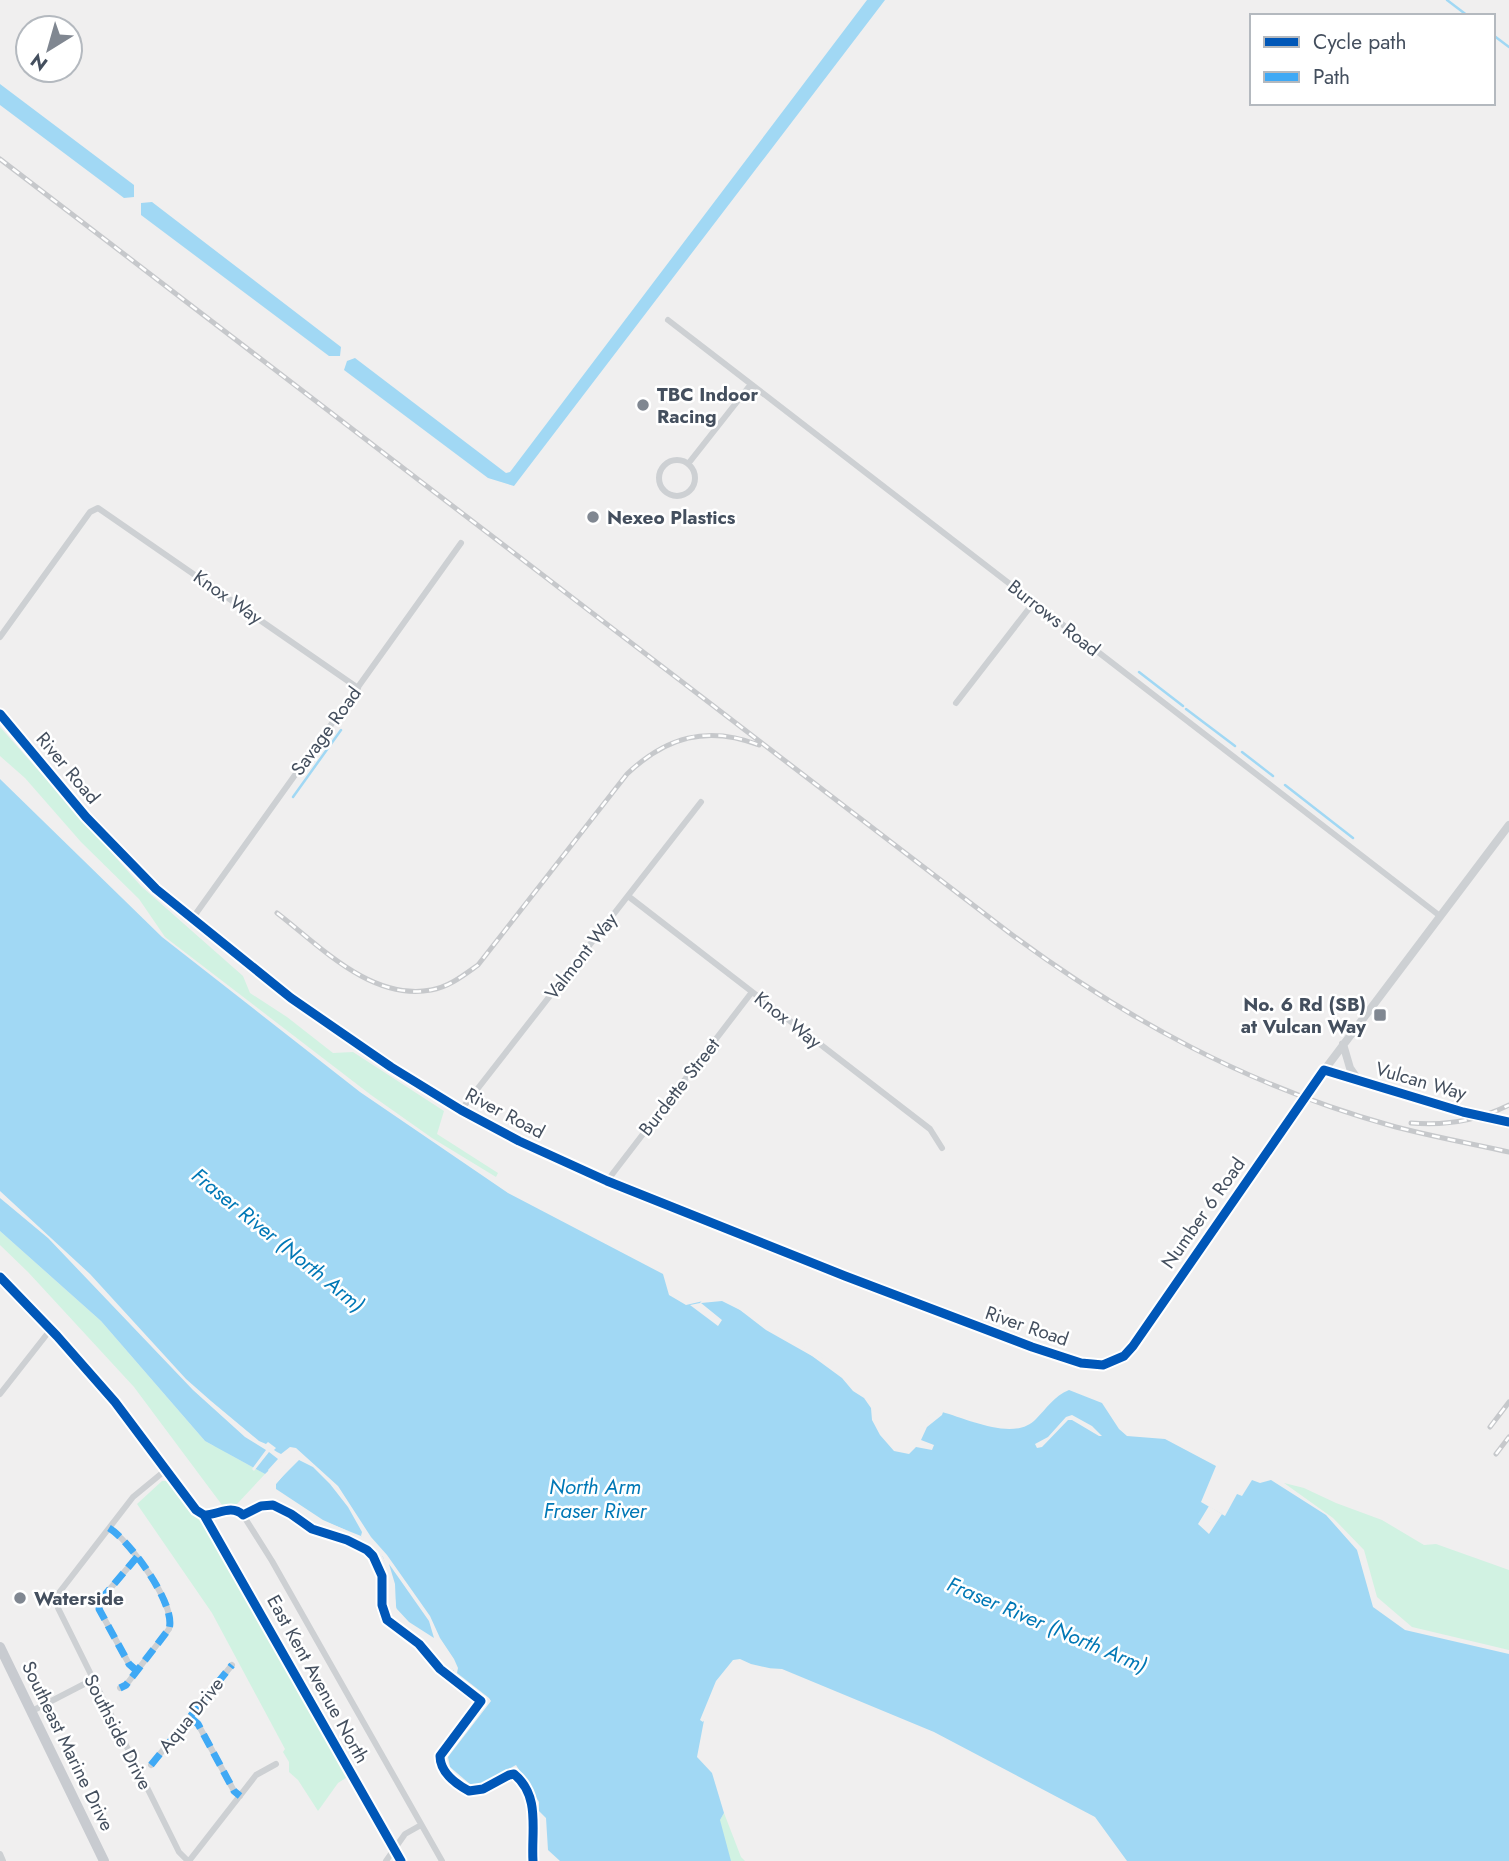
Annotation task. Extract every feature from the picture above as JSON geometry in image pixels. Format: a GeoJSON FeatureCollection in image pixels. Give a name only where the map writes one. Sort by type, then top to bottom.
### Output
{"type":"FeatureCollection","features":[{"type":"Feature","properties":{"kind":"main road","name":"Southeast Marine Drive"},"geometry":{"type":"LineString","coordinates":[[0,1647],[104,1861]]}},
{"type":"Feature","properties":{"kind":"street","name":"Burrows Road"},"geometry":{"type":"LineString","coordinates":[[668,320],[1440,916]]}},
{"type":"Feature","properties":{"kind":"street"},"geometry":{"type":"LineString","coordinates":[[688,464],[751,384]]}},
{"type":"Feature","properties":{"kind":"street"},"geometry":{"type":"LineString","coordinates":[[678,460],[688,464],[694,474],[693,486],[684,494],[672,495],[666,492],[660,483],[663,467],[678,460]]}},
{"type":"Feature","properties":{"kind":"street","name":"Knox Way"},"geometry":{"type":"LineString","coordinates":[[0,637],[90,512],[98,508],[358,688]]}},
{"type":"Feature","properties":{"kind":"street","name":"Savage Road"},"geometry":{"type":"LineString","coordinates":[[192,919],[460,543]]}},
{"type":"Feature","properties":{"kind":"street"},"geometry":{"type":"LineString","coordinates":[[956,703],[1034,602]]}},
{"type":"Feature","properties":{"kind":"street","name":"River Road"},"geometry":{"type":"LineString","coordinates":[[0,714],[119,853],[156,889],[291,998],[390,1067],[461,1110],[519,1141],[607,1181],[965,1322],[1081,1363],[1103,1366]]}},
{"type":"Feature","properties":{"kind":"street","name":"Valmont Way"},"geometry":{"type":"LineString","coordinates":[[461,1110],[701,802]]}},
{"type":"Feature","properties":{"kind":"street","name":"Number 6 Road"},"geometry":{"type":"LineString","coordinates":[[1103,1366],[1115,1362],[1133,1346],[1324,1070],[1509,825]]}},
{"type":"Feature","properties":{"kind":"street","name":"Knox Way"},"geometry":{"type":"LineString","coordinates":[[628,896],[930,1129],[942,1148]]}},
{"type":"Feature","properties":{"kind":"street","name":"Burdette Street"},"geometry":{"type":"LineString","coordinates":[[607,1181],[752,992]]}},
{"type":"Feature","properties":{"kind":"street"},"geometry":{"type":"LineString","coordinates":[[1343,1044],[1350,1068],[1359,1081]]}},
{"type":"Feature","properties":{"kind":"street","name":"Vulcan Way"},"geometry":{"type":"LineString","coordinates":[[1324,1070],[1463,1112],[1509,1122]]}},
{"type":"Feature","properties":{"kind":"street"},"geometry":{"type":"LineString","coordinates":[[0,1277],[51,1329],[115,1402],[199,1513],[208,1515],[235,1509],[243,1515],[279,1573],[442,1861]]}},
{"type":"Feature","properties":{"kind":"street"},"geometry":{"type":"LineString","coordinates":[[0,1394],[51,1329]]}},
{"type":"Feature","properties":{"kind":"street"},"geometry":{"type":"LineString","coordinates":[[120,1688],[126,1685],[169,1629],[171,1621],[160,1591],[120,1537],[109,1528],[133,1497],[167,1469]]}},
{"type":"Feature","properties":{"kind":"street","name":"Southside Drive"},"geometry":{"type":"LineString","coordinates":[[109,1528],[55,1598],[92,1680],[178,1852],[188,1861]]}},
{"type":"Feature","properties":{"kind":"street"},"geometry":{"type":"LineString","coordinates":[[136,1557],[103,1597],[99,1609],[129,1664],[137,1671]]}},
{"type":"Feature","properties":{"kind":"street","name":"Aqua Drive"},"geometry":{"type":"LineString","coordinates":[[151,1765],[232,1665]]}},
{"type":"Feature","properties":{"kind":"street"},"geometry":{"type":"LineString","coordinates":[[32,1711],[92,1680]]}},
{"type":"Feature","properties":{"kind":"street"},"geometry":{"type":"LineString","coordinates":[[191,1718],[198,1724],[234,1791],[240,1796]]}},
{"type":"Feature","properties":{"kind":"street"},"geometry":{"type":"LineString","coordinates":[[188,1861],[256,1775],[276,1765]]}},
{"type":"Feature","properties":{"kind":"street","name":"East Kent Avenue North"},"geometry":{"type":"LineString","coordinates":[[351,1775],[401,1861]]}},
{"type":"Feature","properties":{"kind":"street"},"geometry":{"type":"LineString","coordinates":[[386,1861],[405,1834],[421,1825]]}},
{"type":"Feature","properties":{"kind":"street"},"geometry":{"type":"LineString","coordinates":[[0,1854],[3,1861]]}},
{"type":"Feature","properties":{"kind":"green space"},"geometry":{"type":"Polygon","coordinates":[[[0,727],[141,886],[243,976],[250,993],[287,1017],[333,1053],[353,1052],[444,1111],[437,1134],[498,1173],[496,1177],[432,1138],[371,1095],[165,937],[139,899],[81,842],[25,778],[0,756],[0,727]]]}},
{"type":"Feature","properties":{"kind":"green space"},"geometry":{"type":"Polygon","coordinates":[[[0,1198],[227,1453],[265,1474],[237,1504],[222,1505],[134,1387],[0,1245],[0,1231],[101,1321],[205,1441],[214,1446],[0,1198]]]}},
{"type":"Feature","properties":{"kind":"green space"},"geometry":{"type":"Polygon","coordinates":[[[162,1481],[170,1483],[191,1512],[209,1520],[355,1772],[338,1783],[318,1811],[298,1780],[289,1772],[289,1762],[283,1752],[285,1749],[212,1613],[137,1504],[162,1481]]]}},
{"type":"Feature","properties":{"kind":"green space"},"geometry":{"type":"Polygon","coordinates":[[[1284,1483],[1304,1488],[1382,1520],[1424,1545],[1436,1544],[1509,1570],[1509,1650],[1412,1627],[1377,1597],[1364,1550],[1333,1518],[1284,1483]]]}},
{"type":"Feature","properties":{"kind":"green space"},"geometry":{"type":"Polygon","coordinates":[[[724,1813],[745,1861],[720,1861],[720,1820],[724,1813]]]}},
{"type":"Feature","properties":{"kind":"water"},"geometry":{"type":"Polygon","coordinates":[[[867,0],[885,0],[514,486],[488,478],[344,370],[347,361],[355,358],[506,473],[510,472],[867,0]]]}},
{"type":"Feature","properties":{"kind":"water"},"geometry":{"type":"Polygon","coordinates":[[[0,84],[134,185],[134,197],[124,198],[0,105],[0,84]]]}},
{"type":"Feature","properties":{"kind":"water"},"geometry":{"type":"Polygon","coordinates":[[[152,202],[341,347],[340,356],[329,356],[141,215],[141,203],[152,202]]]}},
{"type":"Feature","properties":{"kind":"water","name":"North Arm Fraser River"},"geometry":{"type":"Polygon","coordinates":[[[0,779],[162,937],[360,1092],[508,1193],[663,1274],[669,1295],[686,1305],[723,1299],[844,1376],[868,1400],[888,1438],[909,1448],[922,1426],[942,1412],[991,1427],[1016,1429],[1027,1426],[1055,1399],[1069,1390],[1102,1403],[1119,1429],[1127,1436],[1165,1439],[1216,1466],[1201,1502],[1225,1516],[1237,1494],[1242,1496],[1252,1480],[1260,1483],[1271,1480],[1326,1515],[1357,1550],[1373,1607],[1405,1630],[1509,1654],[1509,1861],[1127,1861],[1095,1817],[934,1732],[782,1669],[737,1664],[717,1686],[705,1715],[697,1757],[712,1773],[724,1813],[720,1820],[731,1861],[560,1861],[548,1850],[546,1818],[535,1807],[520,1776],[507,1773],[469,1789],[444,1769],[442,1756],[484,1704],[481,1696],[456,1677],[449,1659],[397,1613],[392,1576],[378,1547],[366,1538],[321,1520],[278,1494],[274,1486],[300,1457],[290,1450],[265,1474],[205,1441],[101,1321],[0,1231],[0,779]]]}},
{"type":"Feature","properties":{"kind":"pier"},"geometry":{"type":"Polygon","coordinates":[[[0,1191],[90,1274],[186,1379],[211,1401],[259,1441],[266,1444],[268,1442],[276,1448],[274,1450],[277,1452],[281,1454],[290,1447],[296,1448],[338,1486],[371,1537],[430,1616],[454,1659],[457,1673],[491,1701],[448,1757],[450,1767],[471,1785],[480,1784],[516,1765],[539,1802],[539,1816],[532,1809],[518,1779],[508,1776],[482,1792],[468,1792],[442,1771],[439,1755],[480,1703],[478,1698],[454,1679],[454,1671],[443,1655],[396,1617],[391,1602],[391,1579],[383,1557],[361,1536],[362,1532],[348,1507],[330,1484],[313,1467],[299,1460],[276,1484],[276,1489],[323,1520],[348,1531],[317,1522],[276,1495],[273,1481],[298,1457],[292,1452],[270,1473],[268,1470],[278,1459],[269,1452],[254,1471],[252,1469],[266,1450],[245,1437],[193,1390],[48,1238],[0,1198],[0,1191]],[[389,1564],[395,1584],[396,1608],[409,1622],[434,1638],[429,1621],[389,1564]]]}},
{"type":"Feature","properties":{"kind":"pier"},"geometry":{"type":"Polygon","coordinates":[[[716,1296],[731,1300],[751,1312],[846,1374],[870,1400],[891,1436],[898,1442],[909,1446],[927,1417],[944,1409],[942,1415],[927,1427],[921,1440],[934,1445],[932,1450],[916,1447],[909,1454],[894,1451],[880,1435],[872,1420],[871,1408],[864,1398],[812,1356],[766,1330],[740,1310],[722,1301],[701,1303],[722,1320],[718,1326],[690,1305],[716,1296]]]}},
{"type":"Feature","properties":{"kind":"pier"},"geometry":{"type":"Polygon","coordinates":[[[1072,1415],[1092,1426],[1102,1436],[1068,1420],[1042,1447],[1037,1448],[1035,1444],[1048,1437],[1066,1417],[1072,1415]]]}},
{"type":"Feature","properties":{"kind":"pier"},"geometry":{"type":"Polygon","coordinates":[[[1209,1506],[1222,1514],[1209,1534],[1198,1524],[1209,1506]]]}},
{"type":"Feature","properties":{"kind":"pier"},"geometry":{"type":"Polygon","coordinates":[[[740,1659],[772,1671],[734,1669],[712,1701],[703,1722],[700,1720],[716,1681],[733,1660],[740,1659]]]}},
{"type":"Feature","properties":{"kind":"waterway"},"geometry":{"type":"LineString","coordinates":[[1447,0],[1465,14]]}},
{"type":"Feature","properties":{"kind":"waterway"},"geometry":{"type":"LineString","coordinates":[[1495,36],[1509,47]]}},
{"type":"Feature","properties":{"kind":"waterway"},"geometry":{"type":"LineString","coordinates":[[1139,672],[1183,706]]}},
{"type":"Feature","properties":{"kind":"waterway"},"geometry":{"type":"LineString","coordinates":[[1186,709],[1235,746]]}},
{"type":"Feature","properties":{"kind":"waterway"},"geometry":{"type":"LineString","coordinates":[[293,797],[341,730]]}},
{"type":"Feature","properties":{"kind":"waterway"},"geometry":{"type":"LineString","coordinates":[[1242,752],[1273,776]]}},
{"type":"Feature","properties":{"kind":"waterway"},"geometry":{"type":"LineString","coordinates":[[1285,785],[1353,838]]}},
{"type":"Feature","properties":{"kind":"railway"},"geometry":{"type":"LineString","coordinates":[[0,159],[1011,934],[1099,995],[1191,1047],[1287,1091],[1389,1125],[1509,1152]]}},
{"type":"Feature","properties":{"kind":"railway"},"geometry":{"type":"LineString","coordinates":[[277,913],[329,955],[367,979],[409,991],[431,990],[444,986],[478,965],[627,774],[642,761],[672,743],[688,738],[722,736],[759,745]]}},
{"type":"Feature","properties":{"kind":"railway"},"geometry":{"type":"LineString","coordinates":[[1411,1123],[1461,1121],[1509,1105]]}},
{"type":"Feature","properties":{"kind":"railway"},"geometry":{"type":"LineString","coordinates":[[1490,1427],[1509,1402]]}},
{"type":"Feature","properties":{"kind":"railway"},"geometry":{"type":"LineString","coordinates":[[1496,1454],[1509,1437]]}},
{"type":"Feature","properties":{"kind":"marked path"},"geometry":{"type":"LineString","coordinates":[[109,1528],[128,1545],[150,1574],[170,1618],[169,1629],[126,1685],[120,1688]]}},
{"type":"Feature","properties":{"kind":"marked path"},"geometry":{"type":"LineString","coordinates":[[137,1557],[103,1597],[99,1609],[129,1664],[137,1671]]}},
{"type":"Feature","properties":{"kind":"marked path"},"geometry":{"type":"LineString","coordinates":[[151,1765],[232,1665]]}},
{"type":"Feature","properties":{"kind":"marked path"},"geometry":{"type":"LineString","coordinates":[[191,1718],[198,1724],[234,1791],[240,1796]]}},
{"type":"Feature","properties":{"kind":"cycle path"},"geometry":{"type":"LineString","coordinates":[[0,714],[86,817],[156,889],[291,998],[391,1067],[461,1110],[519,1141],[607,1181],[845,1276],[1081,1363],[1103,1365],[1124,1356],[1133,1346],[1324,1070],[1463,1112],[1509,1122]]}},
{"type":"Feature","properties":{"kind":"cycle path"},"geometry":{"type":"LineString","coordinates":[[0,1277],[115,1402],[196,1510],[204,1515],[401,1861]]}},
{"type":"Feature","properties":{"kind":"cycle path"},"geometry":{"type":"LineString","coordinates":[[204,1515],[229,1510],[243,1515],[261,1506],[273,1505],[312,1529],[347,1540],[373,1556],[382,1576],[382,1605],[387,1620],[419,1644],[440,1669],[481,1701],[440,1756],[443,1768],[454,1781],[469,1791],[483,1789],[514,1774],[528,1793],[531,1803],[533,1861]]}},
{"type":"Feature","properties":{"kind":"place","name":"TBC Indoor Racing"},"geometry":{"type":"Point","coordinates":[643,405]}},
{"type":"Feature","properties":{"kind":"place","name":"Nexeo Plastics"},"geometry":{"type":"Point","coordinates":[593,517]}},
{"type":"Feature","properties":{"kind":"place","name":"No. 6 Rd (SB) at Vulcan Way"},"geometry":{"type":"Point","coordinates":[1380,1015]}},
{"type":"Feature","properties":{"kind":"place","name":"Waterside"},"geometry":{"type":"Point","coordinates":[20,1598]}},
{"type":"Feature","properties":{"kind":"water label","name":"Fraser River (North Arm)"},"geometry":{"type":"Point","coordinates":[278,1240]}},
{"type":"Feature","properties":{"kind":"water label","name":"Fraser River (North Arm)"},"geometry":{"type":"Point","coordinates":[1047,1625]}}]}
